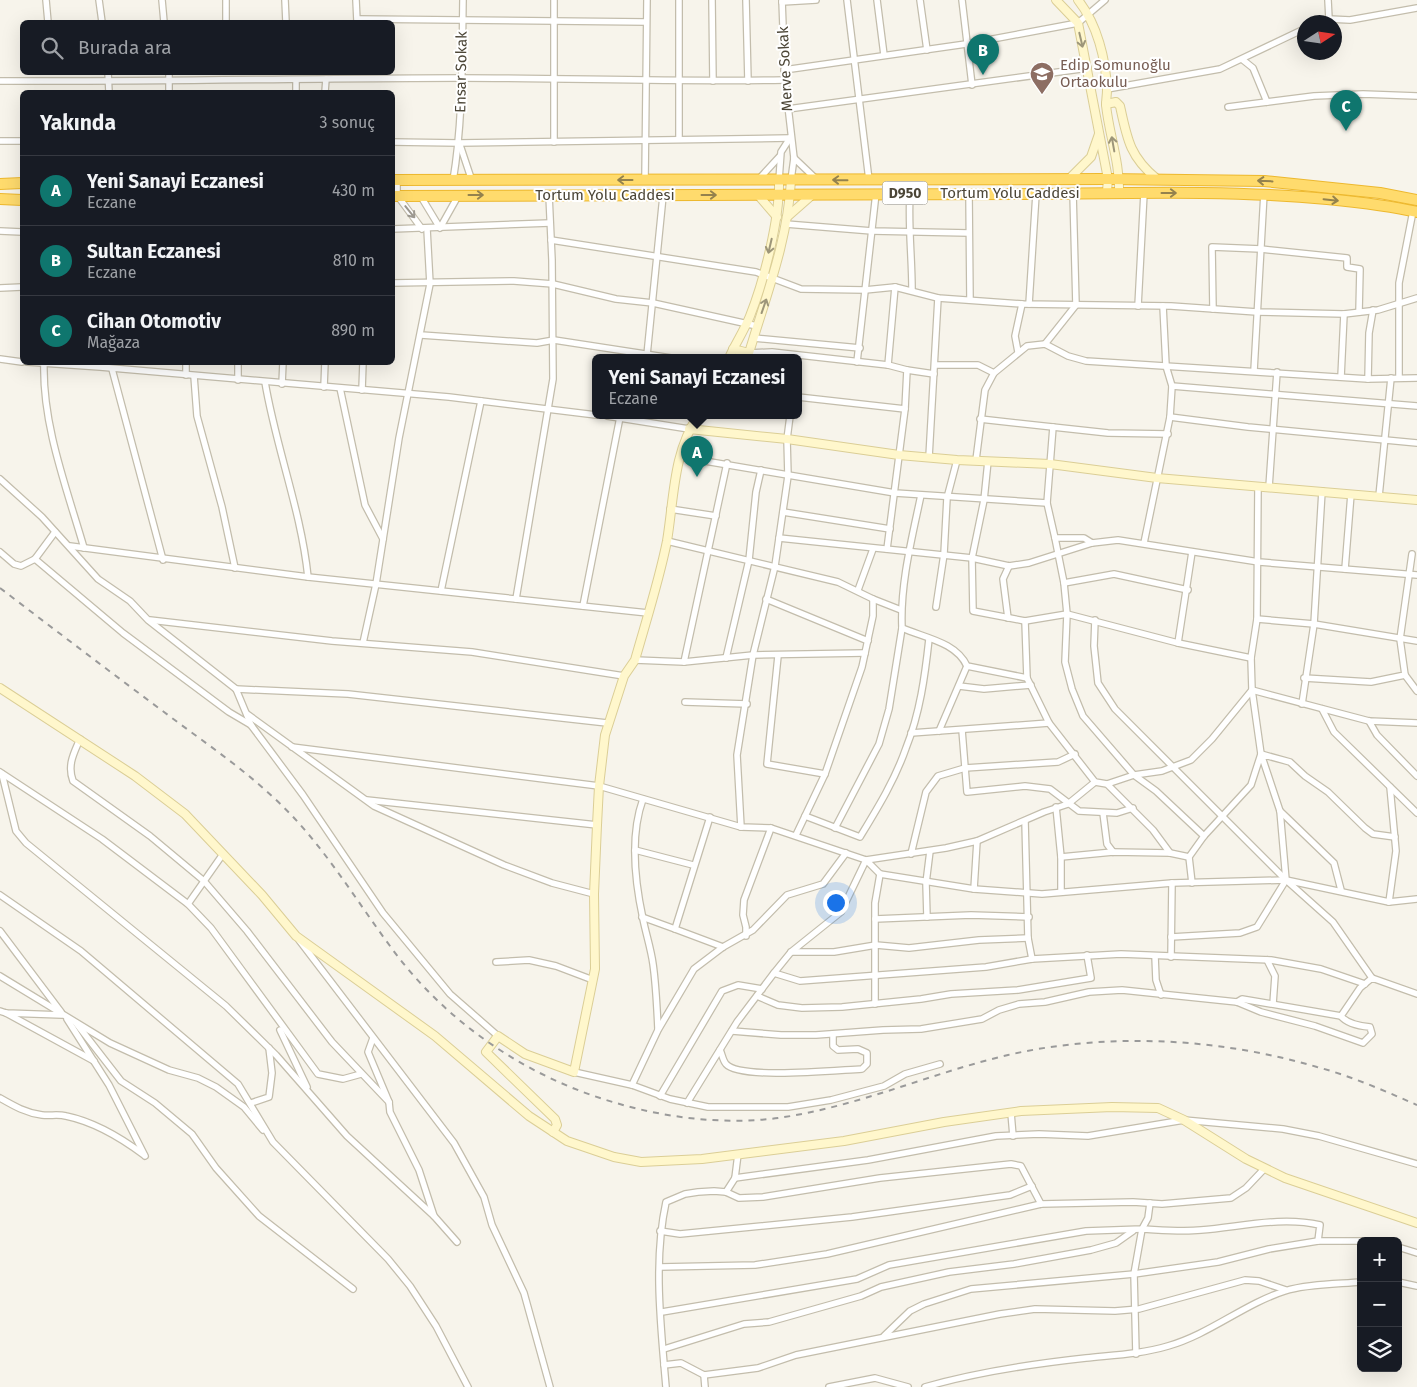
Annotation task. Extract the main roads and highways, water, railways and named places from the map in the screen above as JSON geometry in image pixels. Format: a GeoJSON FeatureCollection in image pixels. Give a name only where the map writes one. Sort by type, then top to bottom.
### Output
{"type":"FeatureCollection","features":[{"type":"Feature","properties":{"kind":"highway","name":"Tortum Yolu Caddesi"},"geometry":{"type":"LineString","coordinates":[[395,180],[1157,179],[1264,181],[1380,193],[1417,200]]}},
{"type":"Feature","properties":{"kind":"highway"},"geometry":{"type":"LineString","coordinates":[[0,184],[20,183]]}},
{"type":"Feature","properties":{"kind":"highway","name":"Tortum Yolu Caddesi"},"geometry":{"type":"LineString","coordinates":[[395,195],[1073,194],[1107,191],[1144,193],[1264,193],[1380,205],[1415,211]]}},
{"type":"Feature","properties":{"kind":"highway"},"geometry":{"type":"LineString","coordinates":[[0,199],[20,200]]}},
{"type":"Feature","properties":{"kind":"railway"},"geometry":{"type":"LineString","coordinates":[[0,588],[234,764],[274,798],[307,832],[322,851],[412,974],[462,1022],[519,1062],[583,1092],[655,1113],[696,1119],[758,1120],[807,1113],[836,1106],[979,1062],[1008,1055],[1085,1043],[1124,1041],[1203,1044],[1280,1057],[1342,1075],[1417,1105]]}},
{"type":"Feature","properties":{"kind":"place","name":"Sultan Eczanesi"},"geometry":{"type":"Point","coordinates":[983,75]}},
{"type":"Feature","properties":{"kind":"place","name":"Edip Somunoğlu Ortaokulu"},"geometry":{"type":"Point","coordinates":[1042,95]}},
{"type":"Feature","properties":{"kind":"place","name":"Cihan Otomotiv"},"geometry":{"type":"Point","coordinates":[1346,131]}},
{"type":"Feature","properties":{"kind":"place","name":"Yeni Sanayi Eczanesi"},"geometry":{"type":"Point","coordinates":[697,477]}}]}
